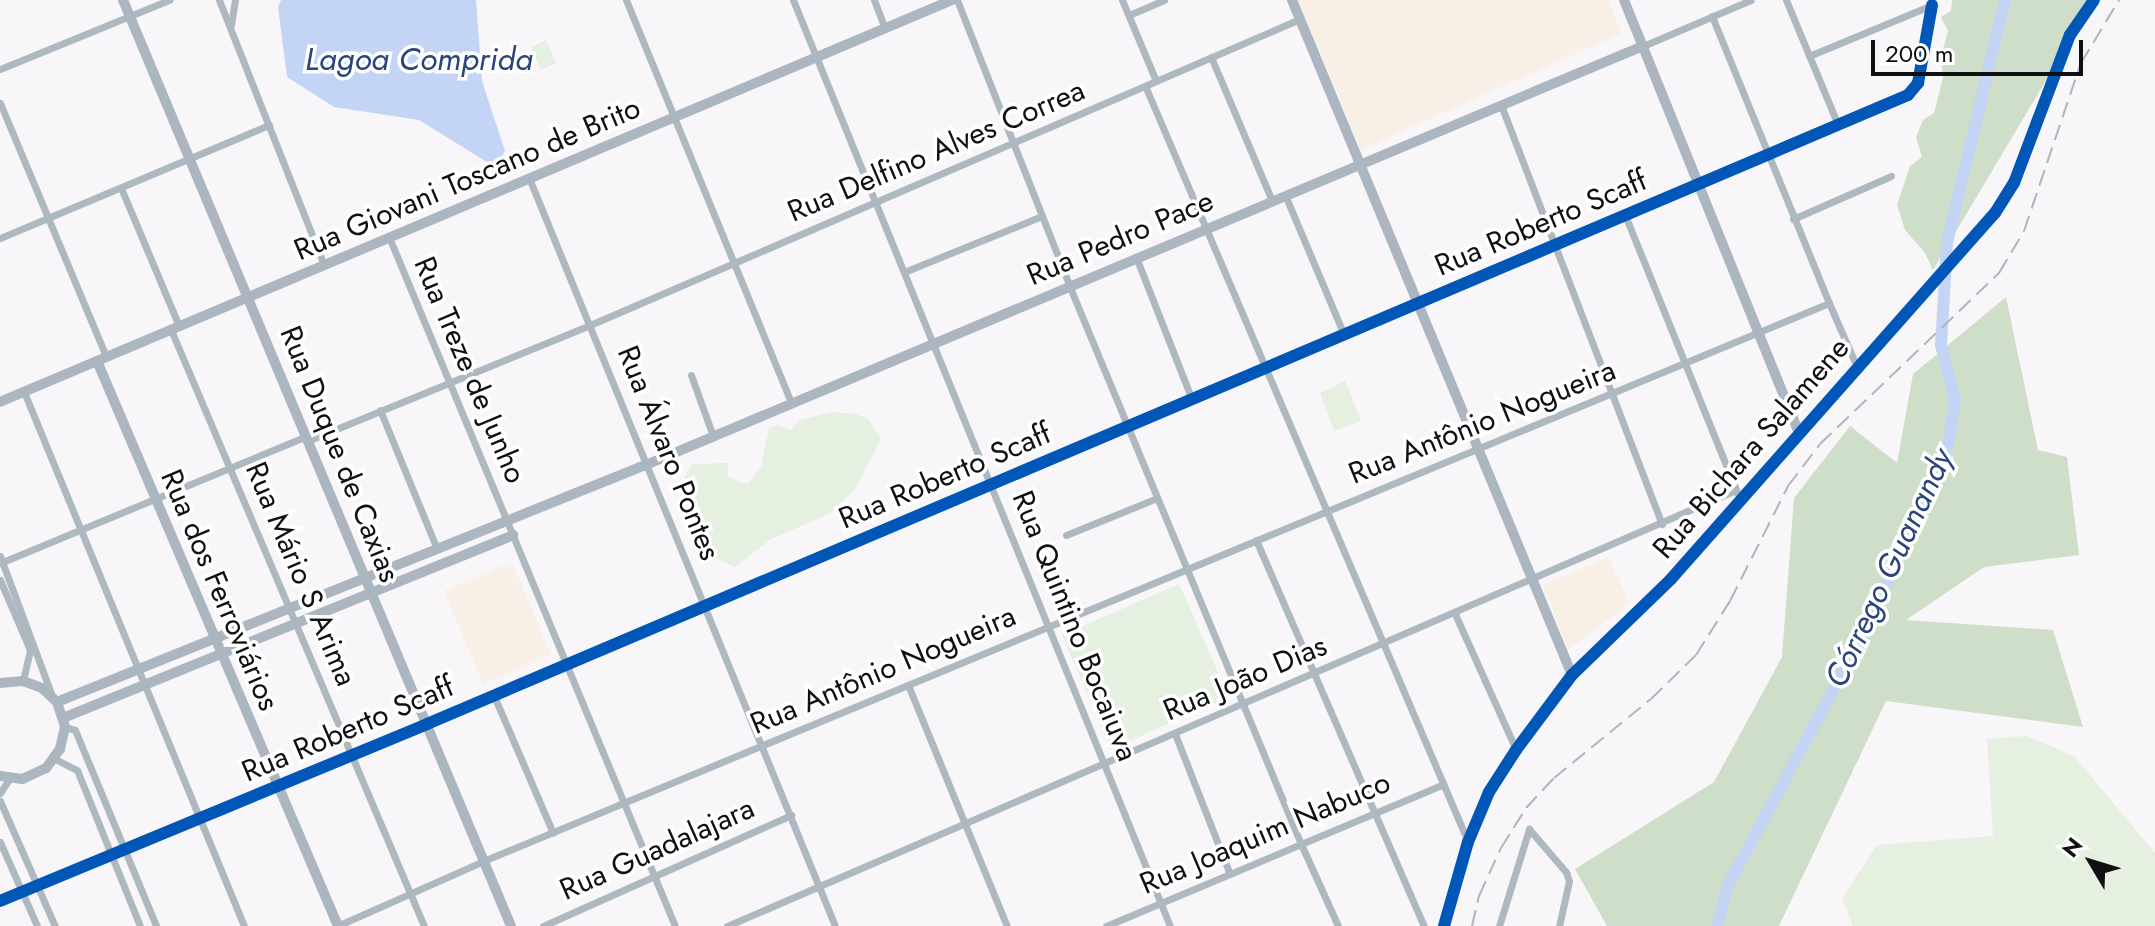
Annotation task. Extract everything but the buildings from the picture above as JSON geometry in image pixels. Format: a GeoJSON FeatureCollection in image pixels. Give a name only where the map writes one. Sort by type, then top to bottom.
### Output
{"type":"FeatureCollection","features":[{"type":"Feature","properties":{"kind":"main road","name":"Rua Duque de Caxias"},"geometry":{"type":"LineString","coordinates":[[123,0],[310,437],[371,593],[511,926]]}},
{"type":"Feature","properties":{"kind":"main road","name":"Rua Giovani Toscano de Brito"},"geometry":{"type":"LineString","coordinates":[[0,402],[954,0]]}},
{"type":"Feature","properties":{"kind":"main road"},"geometry":{"type":"LineString","coordinates":[[1292,0],[1572,675]]}},
{"type":"Feature","properties":{"kind":"main road"},"geometry":{"type":"LineString","coordinates":[[1624,0],[1799,433]]}},
{"type":"Feature","properties":{"kind":"main road","name":"Rua Bichara Salamene"},"geometry":{"type":"LineString","coordinates":[[1444,926],[1468,842],[1489,792],[1516,750],[1572,675],[1671,579],[1738,495],[1799,433],[1995,213],[2014,183],[2070,35],[2094,0]]}},
{"type":"Feature","properties":{"kind":"main road","name":"Rua Pedro Pace"},"geometry":{"type":"LineString","coordinates":[[55,700],[137,670],[648,464],[1643,46]]}},
{"type":"Feature","properties":{"kind":"main road","name":"Rua dos Ferroviários"},"geometry":{"type":"LineString","coordinates":[[102,359],[155,499],[338,926]]}},
{"type":"Feature","properties":{"kind":"main road"},"geometry":{"type":"LineString","coordinates":[[64,722],[143,686],[513,535]]}},
{"type":"Feature","properties":{"kind":"main road"},"geometry":{"type":"LineString","coordinates":[[0,683],[23,681],[42,688],[55,700],[64,722],[64,738],[55,759],[34,775],[4,778]]}},
{"type":"Feature","properties":{"kind":"street"},"geometry":{"type":"LineString","coordinates":[[0,69],[169,0]]}},
{"type":"Feature","properties":{"kind":"street"},"geometry":{"type":"LineString","coordinates":[[219,0],[324,265]]}},
{"type":"Feature","properties":{"kind":"street"},"geometry":{"type":"LineString","coordinates":[[231,27],[235,0]]}},
{"type":"Feature","properties":{"kind":"street"},"geometry":{"type":"LineString","coordinates":[[626,0],[791,403]]}},
{"type":"Feature","properties":{"kind":"street","name":"Rua Quintino Bocaiuva"},"geometry":{"type":"LineString","coordinates":[[793,0],[1170,926]]}},
{"type":"Feature","properties":{"kind":"street"},"geometry":{"type":"LineString","coordinates":[[874,0],[885,28]]}},
{"type":"Feature","properties":{"kind":"street"},"geometry":{"type":"LineString","coordinates":[[954,0],[1186,569],[1338,926]]}},
{"type":"Feature","properties":{"kind":"street"},"geometry":{"type":"LineString","coordinates":[[1122,0],[1156,81]]}},
{"type":"Feature","properties":{"kind":"street"},"geometry":{"type":"LineString","coordinates":[[1129,15],[1164,0]]}},
{"type":"Feature","properties":{"kind":"street","name":"Rua Pedro Pace"},"geometry":{"type":"LineString","coordinates":[[1643,46],[1751,0]]}},
{"type":"Feature","properties":{"kind":"street"},"geometry":{"type":"LineString","coordinates":[[1786,0],[1838,125]]}},
{"type":"Feature","properties":{"kind":"street"},"geometry":{"type":"LineString","coordinates":[[1809,56],[1932,2]]}},
{"type":"Feature","properties":{"kind":"street","name":"Rua Roberto Scaff"},"geometry":{"type":"LineString","coordinates":[[0,901],[494,696],[1908,95],[1918,83],[1932,2]]}},
{"type":"Feature","properties":{"kind":"street"},"geometry":{"type":"LineString","coordinates":[[1712,16],[1766,155],[1857,367]]}},
{"type":"Feature","properties":{"kind":"street","name":"Rua Delfino Alves Correa"},"geometry":{"type":"LineString","coordinates":[[1,560],[590,325],[1146,88],[1300,19]]}},
{"type":"Feature","properties":{"kind":"street"},"geometry":{"type":"LineString","coordinates":[[1211,57],[1272,201]]}},
{"type":"Feature","properties":{"kind":"street"},"geometry":{"type":"LineString","coordinates":[[1146,88],[1468,842]]}},
{"type":"Feature","properties":{"kind":"street","name":"Rua dos Ferroviários"},"geometry":{"type":"LineString","coordinates":[[0,103],[102,359]]}},
{"type":"Feature","properties":{"kind":"street"},"geometry":{"type":"LineString","coordinates":[[1501,105],[1662,524]]}},
{"type":"Feature","properties":{"kind":"street"},"geometry":{"type":"LineString","coordinates":[[0,238],[269,125]]}},
{"type":"Feature","properties":{"kind":"street"},"geometry":{"type":"LineString","coordinates":[[1793,219],[1891,176]]}},
{"type":"Feature","properties":{"kind":"street","name":"Rua Álvaro Pontes"},"geometry":{"type":"LineString","coordinates":[[529,178],[764,745],[835,926]]}},
{"type":"Feature","properties":{"kind":"street","name":"Rua Mário S Arima"},"geometry":{"type":"LineString","coordinates":[[121,188],[230,468],[424,926]]}},
{"type":"Feature","properties":{"kind":"street"},"geometry":{"type":"LineString","coordinates":[[1285,195],[1344,335]]}},
{"type":"Feature","properties":{"kind":"street"},"geometry":{"type":"LineString","coordinates":[[1625,215],[1738,495]]}},
{"type":"Feature","properties":{"kind":"street"},"geometry":{"type":"LineString","coordinates":[[904,272],[1042,216]]}},
{"type":"Feature","properties":{"kind":"street","name":"Rua Treze de Junho"},"geometry":{"type":"LineString","coordinates":[[389,237],[513,535]]}},
{"type":"Feature","properties":{"kind":"street"},"geometry":{"type":"LineString","coordinates":[[1136,257],[1192,400]]}},
{"type":"Feature","properties":{"kind":"street","name":"Rua Antônio Nogueira"},"geometry":{"type":"LineString","coordinates":[[338,926],[484,861],[1829,303]]}},
{"type":"Feature","properties":{"kind":"street"},"geometry":{"type":"LineString","coordinates":[[691,375],[713,436]]}},
{"type":"Feature","properties":{"kind":"street"},"geometry":{"type":"LineString","coordinates":[[24,392],[244,926]]}},
{"type":"Feature","properties":{"kind":"street"},"geometry":{"type":"LineString","coordinates":[[380,410],[437,549]]}},
{"type":"Feature","properties":{"kind":"street","name":"Rua João Dias"},"geometry":{"type":"LineString","coordinates":[[727,926],[1662,524],[1738,495]]}},
{"type":"Feature","properties":{"kind":"street"},"geometry":{"type":"LineString","coordinates":[[1066,535],[1157,498]]}},
{"type":"Feature","properties":{"kind":"street"},"geometry":{"type":"LineString","coordinates":[[513,535],[675,926]]}},
{"type":"Feature","properties":{"kind":"street"},"geometry":{"type":"LineString","coordinates":[[1256,540],[1424,926]]}},
{"type":"Feature","properties":{"kind":"street"},"geometry":{"type":"LineString","coordinates":[[1,560],[55,700]]}},
{"type":"Feature","properties":{"kind":"street"},"geometry":{"type":"LineString","coordinates":[[0,580],[30,650],[23,681]]}},
{"type":"Feature","properties":{"kind":"street"},"geometry":{"type":"LineString","coordinates":[[1455,614],[1516,750]]}},
{"type":"Feature","properties":{"kind":"street"},"geometry":{"type":"LineString","coordinates":[[908,685],[1007,926]]}},
{"type":"Feature","properties":{"kind":"street"},"geometry":{"type":"LineString","coordinates":[[494,696],[553,833]]}},
{"type":"Feature","properties":{"kind":"street"},"geometry":{"type":"LineString","coordinates":[[64,722],[75,730],[156,926]]}},
{"type":"Feature","properties":{"kind":"street"},"geometry":{"type":"LineString","coordinates":[[1175,734],[1230,874]]}},
{"type":"Feature","properties":{"kind":"street"},"geometry":{"type":"LineString","coordinates":[[55,759],[77,770],[140,926]]}},
{"type":"Feature","properties":{"kind":"street"},"geometry":{"type":"LineString","coordinates":[[0,793],[4,778]]}},
{"type":"Feature","properties":{"kind":"street","name":"Rua Joaquim Nabuco"},"geometry":{"type":"LineString","coordinates":[[1106,926],[1443,784]]}},
{"type":"Feature","properties":{"kind":"street"},"geometry":{"type":"LineString","coordinates":[[0,801],[55,926]]}},
{"type":"Feature","properties":{"kind":"street","name":"Rua Guadalajara"},"geometry":{"type":"LineString","coordinates":[[543,926],[791,815]]}},
{"type":"Feature","properties":{"kind":"street"},"geometry":{"type":"LineString","coordinates":[[1499,926],[1529,829],[1566,872],[1569,881],[1559,926]]}},
{"type":"Feature","properties":{"kind":"street"},"geometry":{"type":"LineString","coordinates":[[0,842],[37,926]]}},
{"type":"Feature","properties":{"kind":"shaded area"},"geometry":{"type":"Polygon","coordinates":[[[1298,0],[1608,0],[1622,33],[1361,150],[1298,0]]]}},
{"type":"Feature","properties":{"kind":"shaded area"},"geometry":{"type":"Polygon","coordinates":[[[1608,557],[1630,603],[1568,650],[1543,585],[1608,557]]]}},
{"type":"Feature","properties":{"kind":"shaded area"},"geometry":{"type":"Polygon","coordinates":[[[512,562],[551,655],[483,684],[444,591],[512,562]]]}},
{"type":"Feature","properties":{"kind":"green space"},"geometry":{"type":"Polygon","coordinates":[[[1952,0],[2094,0],[1933,270],[1925,253],[1905,230],[1897,205],[1910,166],[1922,157],[1916,137],[1923,120],[1934,113],[1943,78],[1941,56],[1948,31],[1941,17],[1951,11],[1952,0]]]}},
{"type":"Feature","properties":{"kind":"green space"},"geometry":{"type":"Polygon","coordinates":[[[546,40],[556,63],[541,70],[531,47],[546,40]]]}},
{"type":"Feature","properties":{"kind":"green space"},"geometry":{"type":"Polygon","coordinates":[[[2006,297],[2038,450],[2067,457],[2079,555],[1984,567],[1906,620],[2053,630],[2083,727],[1886,701],[1779,926],[1607,926],[1575,869],[1714,782],[1782,657],[1794,498],[1850,426],[1897,463],[1913,374],[2006,297]]]}},
{"type":"Feature","properties":{"kind":"green space"},"geometry":{"type":"Polygon","coordinates":[[[1345,381],[1361,421],[1334,431],[1320,393],[1345,381]]]}},
{"type":"Feature","properties":{"kind":"green space"},"geometry":{"type":"Polygon","coordinates":[[[832,412],[856,414],[868,419],[881,439],[856,488],[829,514],[771,539],[735,567],[712,557],[704,548],[706,536],[700,528],[687,526],[697,513],[691,487],[684,478],[692,464],[728,463],[728,477],[747,484],[761,467],[769,428],[777,425],[791,430],[799,420],[832,412]]]}},
{"type":"Feature","properties":{"kind":"green space"},"geometry":{"type":"Polygon","coordinates":[[[1179,584],[1229,697],[1111,749],[1062,635],[1179,584]]]}},
{"type":"Feature","properties":{"kind":"green space"},"geometry":{"type":"Polygon","coordinates":[[[2027,736],[2074,756],[2155,853],[2155,926],[1853,926],[1842,898],[1877,845],[1993,836],[1987,739],[2027,736]]]}},
{"type":"Feature","properties":{"kind":"water","name":"Lagoa Comprida"},"geometry":{"type":"Polygon","coordinates":[[[281,0],[476,0],[482,81],[505,151],[495,167],[419,120],[334,107],[287,77],[278,7],[281,0]]]}},
{"type":"Feature","properties":{"kind":"waterway","name":"Córrego Guanandy"},"geometry":{"type":"LineString","coordinates":[[1717,926],[1727,887],[1863,634],[1946,457],[1955,401],[1941,345],[1947,243],[2005,0]]}},
{"type":"Feature","properties":{"kind":"railway"},"geometry":{"type":"LineString","coordinates":[[1472,926],[1479,896],[1501,848],[1526,808],[1554,778],[1651,699],[1696,655],[1730,601],[1788,486],[1820,444],[1999,273],[2024,231],[2081,63],[2119,0]]}},
{"type":"Feature","properties":{"kind":"cycle path"},"geometry":{"type":"LineString","coordinates":[[1444,926],[1468,842],[1489,792],[1516,750],[1572,675],[1671,579],[1995,213],[2014,183],[2070,35],[2094,0]]}},
{"type":"Feature","properties":{"kind":"cycle path"},"geometry":{"type":"LineString","coordinates":[[0,901],[427,724],[1908,95],[1918,83],[1932,5]]}}]}
